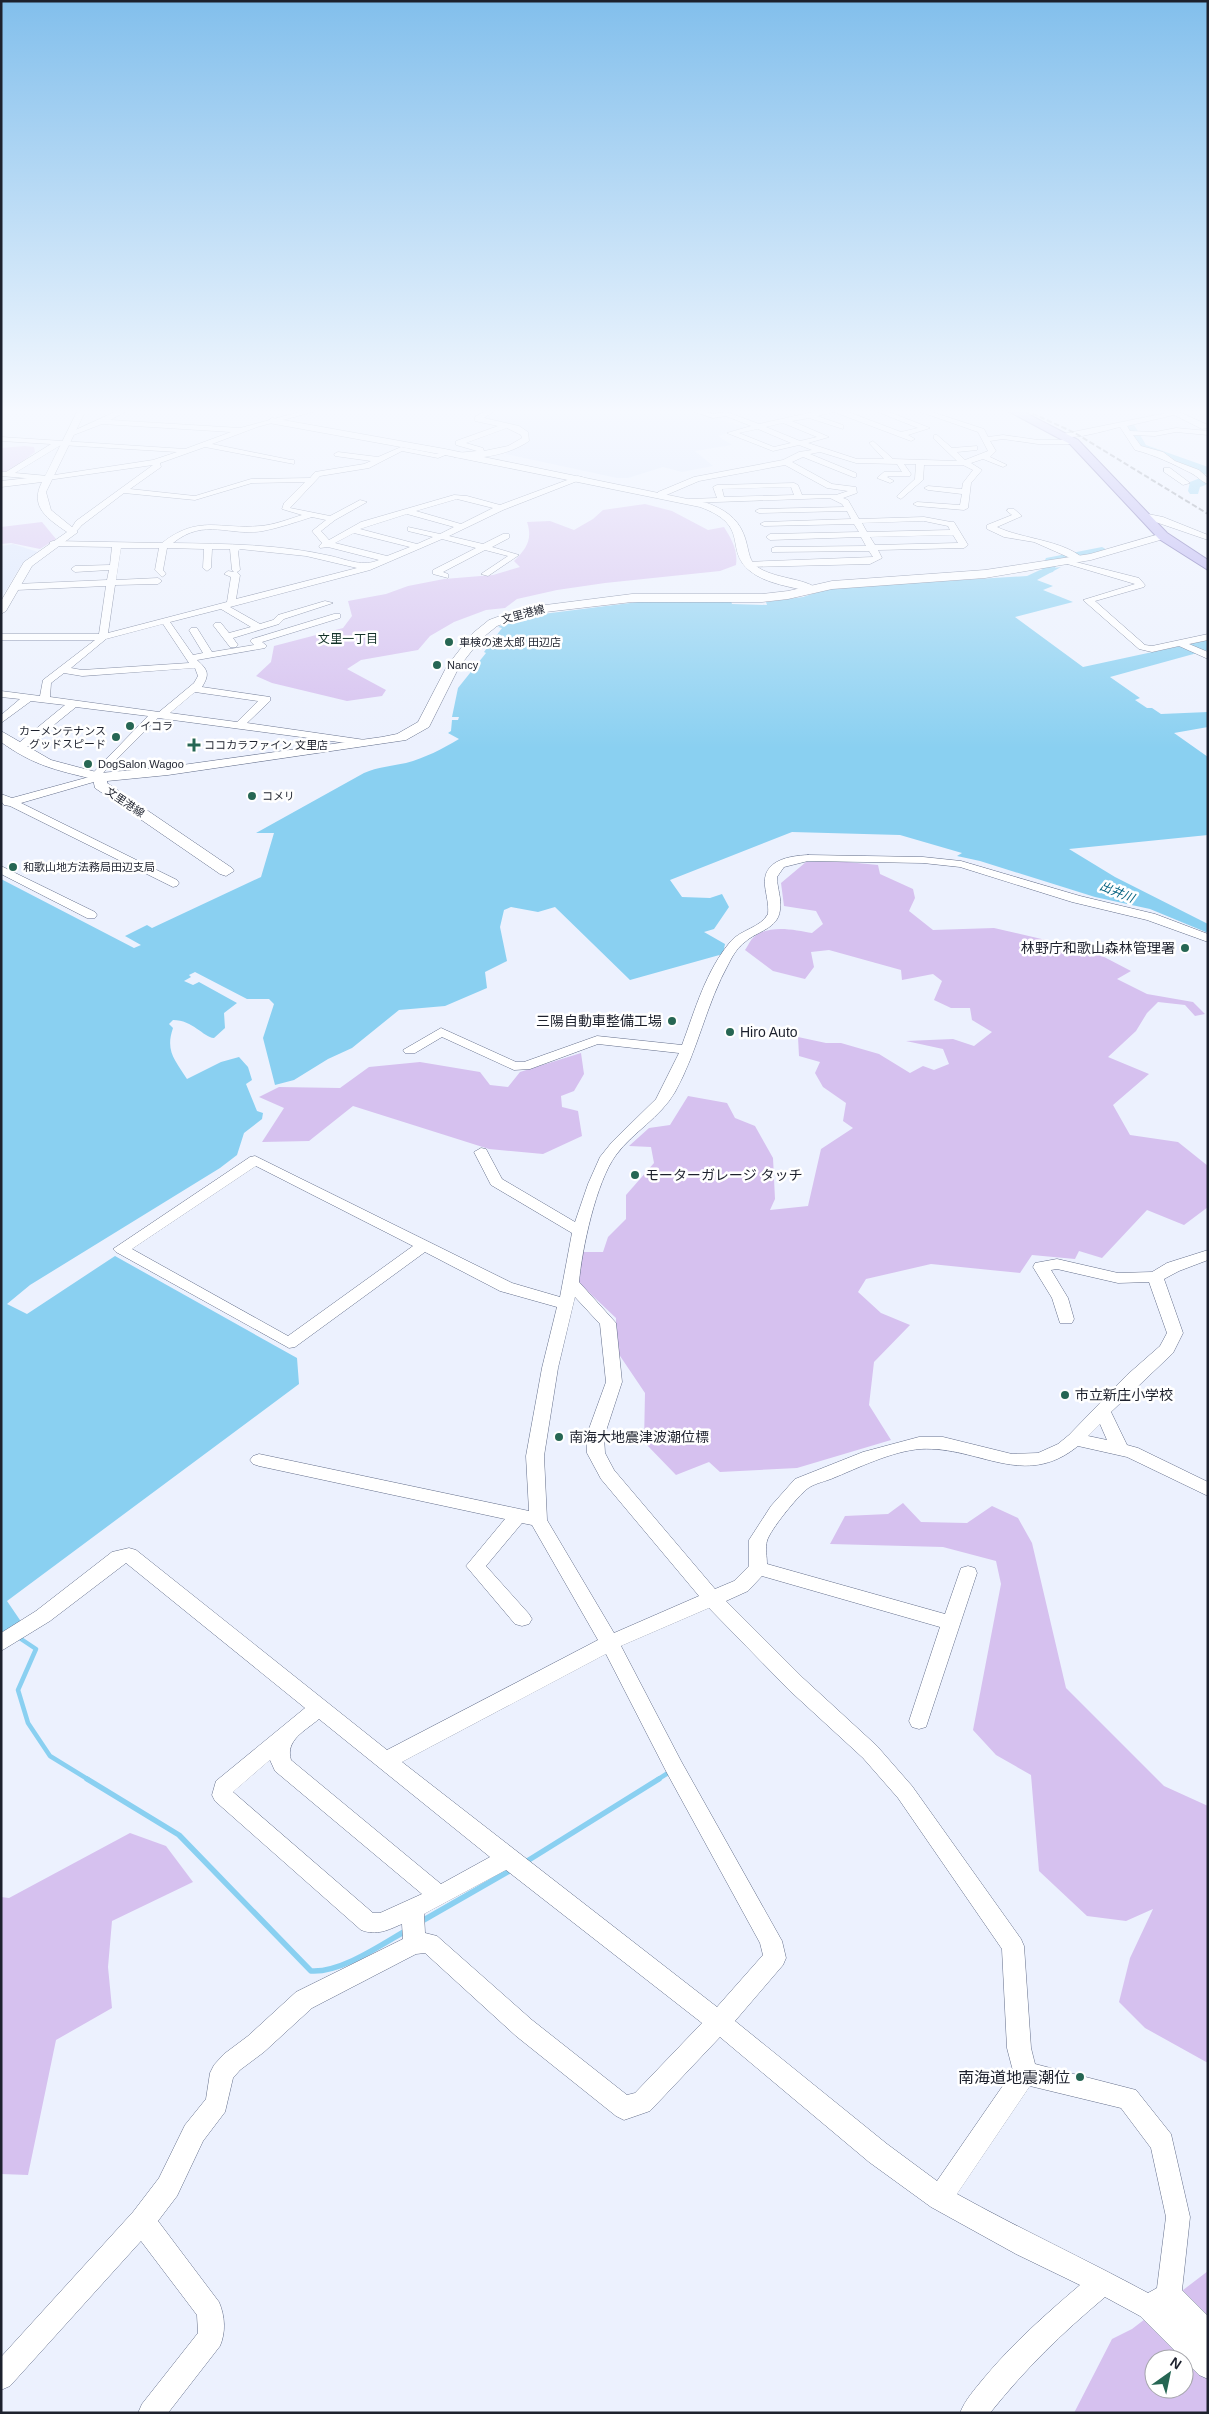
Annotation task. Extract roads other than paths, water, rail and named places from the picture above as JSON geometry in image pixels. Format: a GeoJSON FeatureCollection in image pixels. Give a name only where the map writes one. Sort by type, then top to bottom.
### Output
{"type":"FeatureCollection","features":[{"type":"Feature","properties":{"kind":"main road"},"geometry":{"type":"LineString","coordinates":[[1150,523],[1164,536],[1208,566]]}},
{"type":"Feature","properties":{"kind":"main road","name":"文里港線"},"geometry":{"type":"LineString","coordinates":[[226,871],[100,786],[97,777],[168,771],[401,737],[424,724],[453,666],[477,636],[493,623],[514,614],[549,607],[632,598],[762,598],[788,595],[832,585],[985,574],[1071,559],[1164,536]]}},
{"type":"Feature","properties":{"kind":"main road"},"geometry":{"type":"LineString","coordinates":[[2,737],[46,763],[97,777]]}},
{"type":"Feature","properties":{"kind":"street"},"geometry":{"type":"LineString","coordinates":[[60,523],[73,532]]}},
{"type":"Feature","properties":{"kind":"street"},"geometry":{"type":"LineString","coordinates":[[1,611],[28,564],[73,532],[79,523]]}},
{"type":"Feature","properties":{"kind":"street"},"geometry":{"type":"LineString","coordinates":[[117,545],[78,561],[113,572],[160,578],[159,570],[162,547],[180,534],[211,526],[261,529],[285,523]]}},
{"type":"Feature","properties":{"kind":"street"},"geometry":{"type":"LineString","coordinates":[[326,523],[316,531],[328,544],[387,559]]}},
{"type":"Feature","properties":{"kind":"street"},"geometry":{"type":"LineString","coordinates":[[306,553],[369,523]]}},
{"type":"Feature","properties":{"kind":"street"},"geometry":{"type":"LineString","coordinates":[[448,523],[460,526]]}},
{"type":"Feature","properties":{"kind":"street"},"geometry":{"type":"LineString","coordinates":[[1,637],[103,636],[367,568],[440,537],[467,523]]}},
{"type":"Feature","properties":{"kind":"street"},"geometry":{"type":"LineString","coordinates":[[733,523],[738,530],[748,564],[767,575],[812,589]]}},
{"type":"Feature","properties":{"kind":"street"},"geometry":{"type":"LineString","coordinates":[[781,564],[764,524],[805,523]]}},
{"type":"Feature","properties":{"kind":"street"},"geometry":{"type":"LineString","coordinates":[[748,564],[870,561],[878,558],[857,523]]}},
{"type":"Feature","properties":{"kind":"street"},"geometry":{"type":"LineString","coordinates":[[775,550],[964,545],[951,524],[944,523]]}},
{"type":"Feature","properties":{"kind":"street"},"geometry":{"type":"LineString","coordinates":[[1002,523],[990,528],[1007,535],[1036,540],[1071,559],[1136,580],[1141,585],[1088,600],[1142,647],[1152,649],[1208,637]]}},
{"type":"Feature","properties":{"kind":"street"},"geometry":{"type":"LineString","coordinates":[[1169,523],[1208,538]]}},
{"type":"Feature","properties":{"kind":"street"},"geometry":{"type":"LineString","coordinates":[[352,530],[418,546]]}},
{"type":"Feature","properties":{"kind":"street"},"geometry":{"type":"LineString","coordinates":[[411,530],[515,555],[485,574]]}},
{"type":"Feature","properties":{"kind":"street"},"geometry":{"type":"LineString","coordinates":[[770,537],[956,532]]}},
{"type":"Feature","properties":{"kind":"street"},"geometry":{"type":"LineString","coordinates":[[445,576],[436,572],[480,547],[506,536]]}},
{"type":"Feature","properties":{"kind":"street"},"geometry":{"type":"LineString","coordinates":[[49,548],[117,545],[238,546],[306,553],[367,568]]}},
{"type":"Feature","properties":{"kind":"street"},"geometry":{"type":"LineString","coordinates":[[45,700],[46,682],[87,652],[103,636],[117,545]]}},
{"type":"Feature","properties":{"kind":"street"},"geometry":{"type":"LineString","coordinates":[[207,568],[208,546]]}},
{"type":"Feature","properties":{"kind":"street"},"geometry":{"type":"LineString","coordinates":[[226,605],[236,576],[232,572],[234,550],[238,546]]}},
{"type":"Feature","properties":{"kind":"street"},"geometry":{"type":"LineString","coordinates":[[49,548],[65,554]]}},
{"type":"Feature","properties":{"kind":"street"},"geometry":{"type":"LineString","coordinates":[[445,558],[457,560]]}},
{"type":"Feature","properties":{"kind":"street"},"geometry":{"type":"LineString","coordinates":[[68,578],[113,572]]}},
{"type":"Feature","properties":{"kind":"street"},"geometry":{"type":"LineString","coordinates":[[16,587],[113,572]]}},
{"type":"Feature","properties":{"kind":"street"},"geometry":{"type":"LineString","coordinates":[[227,637],[276,622],[280,617],[328,603],[294,588]]}},
{"type":"Feature","properties":{"kind":"street"},"geometry":{"type":"LineString","coordinates":[[226,605],[259,627]]}},
{"type":"Feature","properties":{"kind":"street"},"geometry":{"type":"LineString","coordinates":[[62,670],[82,673],[193,662],[209,655],[239,652],[262,646],[255,641],[337,616],[317,606]]}},
{"type":"Feature","properties":{"kind":"street"},"geometry":{"type":"LineString","coordinates":[[290,614],[311,624]]}},
{"type":"Feature","properties":{"kind":"street"},"geometry":{"type":"LineString","coordinates":[[5,801],[97,777],[159,714],[194,688],[203,676],[202,670],[193,662],[165,620]]}},
{"type":"Feature","properties":{"kind":"street"},"geometry":{"type":"LineString","coordinates":[[218,625],[239,652]]}},
{"type":"Feature","properties":{"kind":"street"},"geometry":{"type":"LineString","coordinates":[[194,630],[209,655]]}},
{"type":"Feature","properties":{"kind":"street"},"geometry":{"type":"LineString","coordinates":[[1180,643],[1208,656]]}},
{"type":"Feature","properties":{"kind":"street"},"geometry":{"type":"LineString","coordinates":[[194,688],[266,699],[239,725]]}},
{"type":"Feature","properties":{"kind":"street"},"geometry":{"type":"LineString","coordinates":[[1,694],[361,742]]}},
{"type":"Feature","properties":{"kind":"street"},"geometry":{"type":"LineString","coordinates":[[1,720],[28,698]]}},
{"type":"Feature","properties":{"kind":"street"},"geometry":{"type":"LineString","coordinates":[[19,748],[74,703]]}},
{"type":"Feature","properties":{"kind":"street"},"geometry":{"type":"LineString","coordinates":[[5,801],[174,883]]}},
{"type":"Feature","properties":{"kind":"street"},"geometry":{"type":"LineString","coordinates":[[1,2377],[142,2221],[168,2187],[194,2133],[217,2104],[222,2073],[232,2062],[256,2044],[304,2000],[414,1944],[429,1943],[524,2028],[624,2108],[642,2103],[719,2022],[775,1958],[770,1941],[674,1767],[610,1643],[538,1520],[535,1456],[550,1368],[571,1283],[574,1250],[588,1203],[609,1154],[658,1107],[677,1075],[694,1025],[722,964],[738,941],[745,935],[760,930],[775,912],[771,884],[773,872],[778,866],[791,860],[808,858],[923,860],[961,864],[1076,899],[1151,917],[1208,938]]}},
{"type":"Feature","properties":{"kind":"street"},"geometry":{"type":"LineString","coordinates":[[1,869],[91,916]]}},
{"type":"Feature","properties":{"kind":"street"},"geometry":{"type":"LineString","coordinates":[[410,1050],[440,1032],[514,1066],[525,1066],[597,1040],[686,1050]]}},
{"type":"Feature","properties":{"kind":"street"},"geometry":{"type":"LineString","coordinates":[[481,1152],[496,1182],[580,1231]]}},
{"type":"Feature","properties":{"kind":"street"},"geometry":{"type":"LineString","coordinates":[[425,1245],[290,1343],[121,1249],[255,1160],[425,1245],[506,1287],[565,1304]]}},
{"type":"Feature","properties":{"kind":"street"},"geometry":{"type":"LineString","coordinates":[[1066,1319],[1060,1298],[1042,1267],[1057,1264],[1118,1278],[1155,1277],[1173,1267],[1208,1255]]}},
{"type":"Feature","properties":{"kind":"street"},"geometry":{"type":"LineString","coordinates":[[387,1760],[610,1643],[741,1586],[758,1568],[758,1540],[772,1518],[801,1484],[819,1475],[869,1456],[919,1442],[942,1443],[1012,1460],[1040,1459],[1064,1448],[1103,1412],[1133,1379],[1167,1349],[1175,1334],[1155,1277]]}},
{"type":"Feature","properties":{"kind":"street"},"geometry":{"type":"LineString","coordinates":[[571,1283],[608,1323],[614,1382],[594,1437],[596,1453],[607,1474],[712,1599],[796,1684],[870,1752],[905,1792],[1013,1946],[1019,2048],[1025,2073],[940,2198]]}},
{"type":"Feature","properties":{"kind":"street"},"geometry":{"type":"LineString","coordinates":[[1103,1412],[1120,1449]]}},
{"type":"Feature","properties":{"kind":"street"},"geometry":{"type":"LineString","coordinates":[[1074,1439],[1132,1452],[1208,1490]]}},
{"type":"Feature","properties":{"kind":"street"},"geometry":{"type":"LineString","coordinates":[[259,1460],[538,1520]]}},
{"type":"Feature","properties":{"kind":"street"},"geometry":{"type":"LineString","coordinates":[[518,1516],[475,1566],[522,1619]]}},
{"type":"Feature","properties":{"kind":"street"},"geometry":{"type":"LineString","coordinates":[[1,1643],[43,1616],[119,1557],[129,1555],[507,1858],[719,2022],[878,2153],[940,2198],[1024,2245],[1103,2282],[1159,2301],[1208,2335]]}},
{"type":"Feature","properties":{"kind":"street"},"geometry":{"type":"LineString","coordinates":[[758,1568],[951,1622]]}},
{"type":"Feature","properties":{"kind":"street"},"geometry":{"type":"LineString","coordinates":[[919,1721],[968,1573]]}},
{"type":"Feature","properties":{"kind":"street"},"geometry":{"type":"LineString","coordinates":[[320,1707],[223,1787],[222,1795],[369,1923],[381,1923],[413,1910],[507,1858]]}},
{"type":"Feature","properties":{"kind":"street"},"geometry":{"type":"LineString","coordinates":[[283,1738],[278,1750],[282,1765],[440,1896]]}},
{"type":"Feature","properties":{"kind":"street"},"geometry":{"type":"LineString","coordinates":[[413,1910],[414,1944]]}},
{"type":"Feature","properties":{"kind":"street"},"geometry":{"type":"LineString","coordinates":[[1025,2073],[1128,2098],[1162,2143],[1178,2217],[1159,2301],[1208,2366]]}},
{"type":"Feature","properties":{"kind":"street"},"geometry":{"type":"LineString","coordinates":[[142,2221],[210,2311],[211,2337],[151,2413]]}},
{"type":"Feature","properties":{"kind":"street"},"geometry":{"type":"LineString","coordinates":[[973,2413],[1010,2367],[1041,2335],[1103,2282]]}},
{"type":"Feature","properties":{"kind":"water","name":"出井川"},"geometry":{"type":"Polygon","coordinates":[[[1061,567],[1037,580],[1053,586],[1043,590],[1073,602],[1015,617],[1083,667],[1208,640],[1208,650],[1110,677],[1140,698],[1135,700],[1161,714],[1208,712],[1208,727],[1174,733],[1208,757],[1208,835],[1069,849],[1115,877],[1208,924],[1208,933],[1150,909],[1095,897],[980,861],[957,856],[962,853],[900,835],[792,832],[670,880],[682,897],[710,898],[722,894],[729,907],[714,929],[704,932],[725,944],[723,954],[630,980],[555,907],[538,912],[511,907],[504,910],[500,927],[507,961],[485,972],[487,988],[445,1006],[399,1010],[352,1048],[328,1059],[294,1080],[275,1085],[263,1038],[274,1004],[269,999],[247,999],[195,972],[189,975],[191,977],[184,981],[193,985],[199,982],[237,1003],[224,1013],[225,1028],[214,1038],[192,1025],[173,1020],[169,1024],[173,1028],[170,1043],[175,1061],[187,1079],[221,1062],[239,1057],[248,1067],[252,1080],[246,1084],[257,1111],[263,1113],[262,1119],[244,1133],[237,1155],[220,1168],[30,1285],[7,1304],[27,1314],[115,1256],[297,1358],[299,1384],[7,1601],[22,1623],[1,1636],[1,879],[134,948],[141,945],[125,936],[147,925],[152,928],[261,877],[274,833],[256,833],[364,773],[420,759],[459,739],[448,733],[451,731],[452,720],[458,720],[459,717],[452,717],[458,688],[486,653],[484,652],[502,628],[498,627],[519,617],[638,602],[731,601],[732,604],[767,605],[766,602],[803,597],[830,588],[1027,576],[1040,570],[1061,567]]]}},
{"type":"Feature","properties":{"kind":"waterway"},"geometry":{"type":"LineString","coordinates":[[1048,569],[1051,561],[1102,551]]}},
{"type":"Feature","properties":{"kind":"waterway"},"geometry":{"type":"LineString","coordinates":[[18,1637],[36,1649],[18,1690],[28,1723],[50,1756],[89,1780]]}},
{"type":"Feature","properties":{"kind":"waterway"},"geometry":{"type":"LineString","coordinates":[[657,1780],[668,1773]]}},
{"type":"Feature","properties":{"kind":"waterway"},"geometry":{"type":"LineString","coordinates":[[87,1779],[179,1835],[311,1971],[335,1968],[348,1963],[407,1930]]}},
{"type":"Feature","properties":{"kind":"waterway"},"geometry":{"type":"LineString","coordinates":[[524,1863],[659,1779]]}},
{"type":"Feature","properties":{"kind":"waterway"},"geometry":{"type":"LineString","coordinates":[[422,1921],[511,1870]]}},
{"type":"Feature","properties":{"kind":"place","name":"車検の速太郎 田辺店"},"geometry":{"type":"Point","coordinates":[449,642]}},
{"type":"Feature","properties":{"kind":"place","name":"Nancy"},"geometry":{"type":"Point","coordinates":[437,665]}},
{"type":"Feature","properties":{"kind":"place","name":"イコラ"},"geometry":{"type":"Point","coordinates":[130,726]}},
{"type":"Feature","properties":{"kind":"place","name":"カーメンテナンス グッドスピード"},"geometry":{"type":"Point","coordinates":[116,737]}},
{"type":"Feature","properties":{"kind":"place","name":"ココカラファイン 文里店"},"geometry":{"type":"Point","coordinates":[194,745]}},
{"type":"Feature","properties":{"kind":"place","name":"DogSalon Wagoo"},"geometry":{"type":"Point","coordinates":[88,764]}},
{"type":"Feature","properties":{"kind":"place","name":"コメリ"},"geometry":{"type":"Point","coordinates":[252,796]}},
{"type":"Feature","properties":{"kind":"place","name":"和歌山地方法務局田辺支局"},"geometry":{"type":"Point","coordinates":[13,867]}},
{"type":"Feature","properties":{"kind":"place","name":"林野庁和歌山森林管理署"},"geometry":{"type":"Point","coordinates":[1185,948]}},
{"type":"Feature","properties":{"kind":"place","name":"三陽自動車整備工場"},"geometry":{"type":"Point","coordinates":[672,1021]}},
{"type":"Feature","properties":{"kind":"place","name":"Hiro Auto"},"geometry":{"type":"Point","coordinates":[730,1032]}},
{"type":"Feature","properties":{"kind":"place","name":"モーターガレージ タッチ"},"geometry":{"type":"Point","coordinates":[635,1175]}},
{"type":"Feature","properties":{"kind":"place","name":"市立新庄小学校"},"geometry":{"type":"Point","coordinates":[1065,1395]}},
{"type":"Feature","properties":{"kind":"place","name":"南海大地震津波潮位標"},"geometry":{"type":"Point","coordinates":[559,1437]}},
{"type":"Feature","properties":{"kind":"place","name":"南海道地震潮位"},"geometry":{"type":"Point","coordinates":[1080,2077]}},
{"type":"Feature","properties":{"kind":"district","name":"文里一丁目"},"geometry":{"type":"Point","coordinates":[348,639]}}]}
